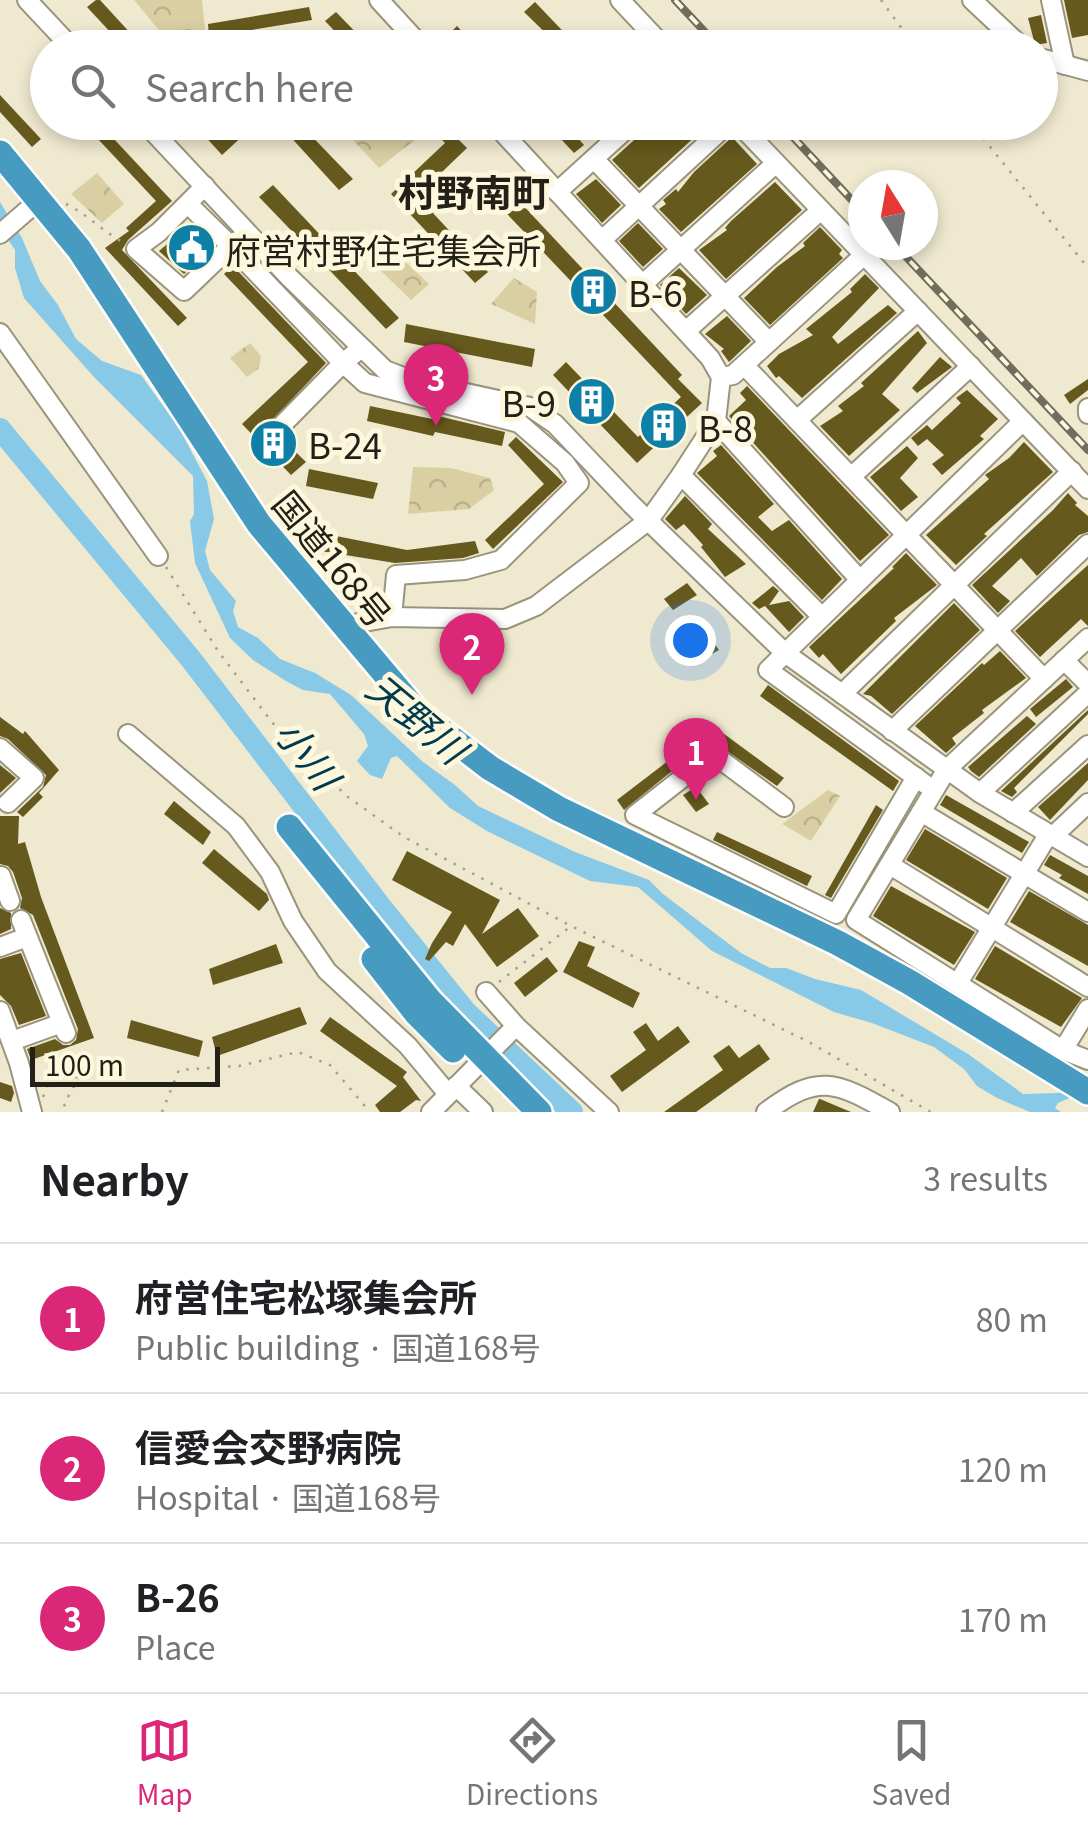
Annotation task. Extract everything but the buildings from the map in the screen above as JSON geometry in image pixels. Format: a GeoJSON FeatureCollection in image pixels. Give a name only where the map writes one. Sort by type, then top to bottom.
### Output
{"type":"FeatureCollection","features":[{"type":"Feature","properties":{"kind":"highway","name":"国道168号"},"geometry":{"type":"LineString","coordinates":[[0,153],[33,206],[79,249],[259,524],[418,713],[490,768],[559,809],[838,944],[1061,1062],[1088,1092]]}},
{"type":"Feature","properties":{"kind":"highway"},"geometry":{"type":"LineString","coordinates":[[284,831],[465,1077],[518,1112]]}},
{"type":"Feature","properties":{"kind":"highway"},"geometry":{"type":"LineString","coordinates":[[465,1077],[538,1112]]}},
{"type":"Feature","properties":{"kind":"street"},"geometry":{"type":"LineString","coordinates":[[27,0],[55,30]]}},
{"type":"Feature","properties":{"kind":"street"},"geometry":{"type":"LineString","coordinates":[[379,0],[406,30]]}},
{"type":"Feature","properties":{"kind":"street"},"geometry":{"type":"LineString","coordinates":[[620,0],[648,30]]}},
{"type":"Feature","properties":{"kind":"street"},"geometry":{"type":"LineString","coordinates":[[972,0],[1004,30]]}},
{"type":"Feature","properties":{"kind":"street"},"geometry":{"type":"LineString","coordinates":[[1051,0],[1057,30]]}},
{"type":"Feature","properties":{"kind":"street"},"geometry":{"type":"LineString","coordinates":[[1058,32],[1065,65]]}},
{"type":"Feature","properties":{"kind":"street"},"geometry":{"type":"LineString","coordinates":[[1058,63],[1088,71]]}},
{"type":"Feature","properties":{"kind":"street"},"geometry":{"type":"LineString","coordinates":[[161,140],[360,349],[385,370],[416,382],[530,407],[556,424],[785,653],[980,793],[1088,858]]}},
{"type":"Feature","properties":{"kind":"street"},"geometry":{"type":"LineString","coordinates":[[342,626],[392,617],[505,619],[536,606],[649,520],[716,421],[721,376],[686,331],[509,140]]}},
{"type":"Feature","properties":{"kind":"street"},"geometry":{"type":"LineString","coordinates":[[557,192],[615,140]]}},
{"type":"Feature","properties":{"kind":"street"},"geometry":{"type":"LineString","coordinates":[[602,240],[714,140]]}},
{"type":"Feature","properties":{"kind":"street"},"geometry":{"type":"LineString","coordinates":[[752,140],[848,238]]}},
{"type":"Feature","properties":{"kind":"street"},"geometry":{"type":"LineString","coordinates":[[594,159],[768,342]]}},
{"type":"Feature","properties":{"kind":"street"},"geometry":{"type":"LineString","coordinates":[[642,284],[776,164]]}},
{"type":"Feature","properties":{"kind":"street"},"geometry":{"type":"LineString","coordinates":[[204,186],[136,249],[184,291],[248,233]]}},
{"type":"Feature","properties":{"kind":"street"},"geometry":{"type":"LineString","coordinates":[[188,204],[365,382],[518,424],[565,463],[579,483],[502,560],[465,570],[396,575],[392,617]]}},
{"type":"Feature","properties":{"kind":"street"},"geometry":{"type":"LineString","coordinates":[[0,234],[33,206]]}},
{"type":"Feature","properties":{"kind":"street"},"geometry":{"type":"LineString","coordinates":[[686,331],[821,210]]}},
{"type":"Feature","properties":{"kind":"street"},"geometry":{"type":"LineString","coordinates":[[721,376],[732,375],[744,365],[857,260]]}},
{"type":"Feature","properties":{"kind":"street"},"geometry":{"type":"LineString","coordinates":[[870,260],[1088,488]]}},
{"type":"Feature","properties":{"kind":"street"},"geometry":{"type":"LineString","coordinates":[[797,420],[918,311]]}},
{"type":"Feature","properties":{"kind":"street"},"geometry":{"type":"LineString","coordinates":[[0,333],[158,556]]}},
{"type":"Feature","properties":{"kind":"street"},"geometry":{"type":"LineString","coordinates":[[284,423],[360,349]]}},
{"type":"Feature","properties":{"kind":"street"},"geometry":{"type":"LineString","coordinates":[[744,365],[1044,679]]}},
{"type":"Feature","properties":{"kind":"street"},"geometry":{"type":"LineString","coordinates":[[851,477],[970,366]]}},
{"type":"Feature","properties":{"kind":"street"},"geometry":{"type":"LineString","coordinates":[[716,421],[860,580]]}},
{"type":"Feature","properties":{"kind":"street"},"geometry":{"type":"LineString","coordinates":[[934,790],[768,670],[1023,421]]}},
{"type":"Feature","properties":{"kind":"street"},"geometry":{"type":"LineString","coordinates":[[842,694],[1072,472]]}},
{"type":"Feature","properties":{"kind":"street"},"geometry":{"type":"LineString","coordinates":[[681,475],[822,617]]}},
{"type":"Feature","properties":{"kind":"street"},"geometry":{"type":"LineString","coordinates":[[892,730],[1088,544]]}},
{"type":"Feature","properties":{"kind":"street"},"geometry":{"type":"LineString","coordinates":[[1088,638],[947,769],[856,920],[958,983],[1061,1062],[1088,1060]]}},
{"type":"Feature","properties":{"kind":"street"},"geometry":{"type":"LineString","coordinates":[[1064,660],[1088,684]]}},
{"type":"Feature","properties":{"kind":"street"},"geometry":{"type":"LineString","coordinates":[[980,793],[1088,693]]}},
{"type":"Feature","properties":{"kind":"street"},"geometry":{"type":"LineString","coordinates":[[128,734],[236,826],[270,872],[293,920],[327,972],[408,1046],[465,1077],[483,1112]]}},
{"type":"Feature","properties":{"kind":"street"},"geometry":{"type":"LineString","coordinates":[[1014,813],[1088,745]]}},
{"type":"Feature","properties":{"kind":"street"},"geometry":{"type":"LineString","coordinates":[[1,746],[40,784],[8,803]]}},
{"type":"Feature","properties":{"kind":"street"},"geometry":{"type":"LineString","coordinates":[[784,807],[713,754],[635,816],[836,914],[916,777]]}},
{"type":"Feature","properties":{"kind":"street"},"geometry":{"type":"LineString","coordinates":[[958,983],[1050,836],[1088,803]]}},
{"type":"Feature","properties":{"kind":"street"},"geometry":{"type":"LineString","coordinates":[[921,812],[1088,912]]}},
{"type":"Feature","properties":{"kind":"street"},"geometry":{"type":"LineString","coordinates":[[890,866],[1088,987]]}},
{"type":"Feature","properties":{"kind":"street"},"geometry":{"type":"LineString","coordinates":[[0,875],[10,901]]}},
{"type":"Feature","properties":{"kind":"street"},"geometry":{"type":"LineString","coordinates":[[0,947],[24,928],[64,1028],[12,1041]]}},
{"type":"Feature","properties":{"kind":"street"},"geometry":{"type":"LineString","coordinates":[[486,992],[516,1026],[609,1112]]}},
{"type":"Feature","properties":{"kind":"street"},"geometry":{"type":"LineString","coordinates":[[1061,1062],[1088,1008]]}},
{"type":"Feature","properties":{"kind":"street"},"geometry":{"type":"LineString","coordinates":[[0,1012],[31,1109]]}},
{"type":"Feature","properties":{"kind":"street"},"geometry":{"type":"LineString","coordinates":[[431,1112],[516,1026]]}},
{"type":"Feature","properties":{"kind":"street"},"geometry":{"type":"LineString","coordinates":[[766,1112],[802,1087],[824,1084],[890,1112]]}},
{"type":"Feature","properties":{"kind":"path"},"geometry":{"type":"LineString","coordinates":[[881,0],[903,30]]}},
{"type":"Feature","properties":{"kind":"path"},"geometry":{"type":"LineString","coordinates":[[985,140],[1088,268]]}},
{"type":"Feature","properties":{"kind":"path"},"geometry":{"type":"LineString","coordinates":[[74,216],[66,203],[136,249]]}},
{"type":"Feature","properties":{"kind":"path"},"geometry":{"type":"LineString","coordinates":[[158,556],[251,698],[284,738],[348,797],[404,837],[571,926],[807,1041],[931,1112]]}},
{"type":"Feature","properties":{"kind":"path"},"geometry":{"type":"LineString","coordinates":[[486,992],[571,926]]}},
{"type":"Feature","properties":{"kind":"path"},"geometry":{"type":"LineString","coordinates":[[162,1112],[178,1070],[240,1066],[298,1052],[330,1065],[370,1112]]}},
{"type":"Feature","properties":{"kind":"path"},"geometry":{"type":"LineString","coordinates":[[31,1109],[40,1102],[56,1066],[68,1063],[76,1069],[77,1081],[64,1104],[66,1112]]}},
{"type":"Feature","properties":{"kind":"green space"},"geometry":{"type":"Polygon","coordinates":[[[134,0],[202,0],[205,30],[159,30],[134,0]]]}},
{"type":"Feature","properties":{"kind":"green space"},"geometry":{"type":"Polygon","coordinates":[[[353,140],[415,140],[379,168],[353,140]]]}},
{"type":"Feature","properties":{"kind":"green space"},"geometry":{"type":"Polygon","coordinates":[[[97,173],[124,204],[102,223],[71,194],[97,173]]]}},
{"type":"Feature","properties":{"kind":"green space"},"geometry":{"type":"Polygon","coordinates":[[[396,253],[429,284],[411,300],[377,267],[396,253]]]}},
{"type":"Feature","properties":{"kind":"green space"},"geometry":{"type":"Polygon","coordinates":[[[514,278],[537,292],[535,324],[491,304],[514,278]]]}},
{"type":"Feature","properties":{"kind":"green space"},"geometry":{"type":"Polygon","coordinates":[[[250,343],[261,356],[259,368],[247,377],[230,358],[250,343]]]}},
{"type":"Feature","properties":{"kind":"green space"},"geometry":{"type":"Polygon","coordinates":[[[413,467],[451,468],[490,478],[494,490],[469,509],[408,514],[413,467]]]}},
{"type":"Feature","properties":{"kind":"green space"},"geometry":{"type":"Polygon","coordinates":[[[828,790],[840,796],[811,841],[782,824],[828,790]]]}},
{"type":"Feature","properties":{"kind":"water"},"geometry":{"type":"Polygon","coordinates":[[[0,202],[22,238],[40,281],[76,339],[102,361],[141,375],[179,428],[207,481],[214,519],[205,551],[210,570],[236,601],[233,611],[238,627],[258,638],[280,659],[315,673],[351,695],[423,762],[478,806],[575,852],[649,880],[741,953],[770,968],[786,968],[861,990],[968,1054],[1023,1094],[1059,1093],[1088,1081],[1088,1090],[1058,1103],[1055,1108],[1061,1112],[1030,1112],[997,1098],[977,1086],[964,1069],[934,1047],[834,1012],[712,951],[638,887],[590,881],[487,831],[450,808],[397,756],[391,758],[382,779],[370,775],[357,761],[368,746],[364,734],[330,694],[303,690],[286,681],[253,660],[230,638],[195,563],[190,521],[194,514],[193,476],[94,377],[24,298],[15,268],[15,250],[0,228],[0,202]]]}},
{"type":"Feature","properties":{"kind":"waterway","name":"小川"},"geometry":{"type":"LineString","coordinates":[[0,429],[190,658],[465,1011],[572,1112]]}},
{"type":"Feature","properties":{"kind":"railway"},"geometry":{"type":"LineString","coordinates":[[675,0],[703,30]]}},
{"type":"Feature","properties":{"kind":"railway"},"geometry":{"type":"LineString","coordinates":[[796,140],[848,196]]}},
{"type":"Feature","properties":{"kind":"railway"},"geometry":{"type":"LineString","coordinates":[[909,260],[1088,450]]}},
{"type":"Feature","properties":{"kind":"place","name":"府営村野住宅集会所"},"geometry":{"type":"Point","coordinates":[191,248]}},
{"type":"Feature","properties":{"kind":"place","name":"B-6"},"geometry":{"type":"Point","coordinates":[593,291]}},
{"type":"Feature","properties":{"kind":"place","name":"B-9"},"geometry":{"type":"Point","coordinates":[591,401]}},
{"type":"Feature","properties":{"kind":"place","name":"B-26"},"geometry":{"type":"Point","coordinates":[436,426]}},
{"type":"Feature","properties":{"kind":"place","name":"B-8"},"geometry":{"type":"Point","coordinates":[663,426]}},
{"type":"Feature","properties":{"kind":"place","name":"B-24"},"geometry":{"type":"Point","coordinates":[273,443]}},
{"type":"Feature","properties":{"kind":"place","name":"信愛会交野病院"},"geometry":{"type":"Point","coordinates":[472,695]}},
{"type":"Feature","properties":{"kind":"place","name":"府営住宅松塚集会所"},"geometry":{"type":"Point","coordinates":[696,800]}},
{"type":"Feature","properties":{"kind":"district","name":"村野南町"},"geometry":{"type":"Point","coordinates":[474,190]}},
{"type":"Feature","properties":{"kind":"water label","name":"天野川"},"geometry":{"type":"Point","coordinates":[418,717]}}]}
